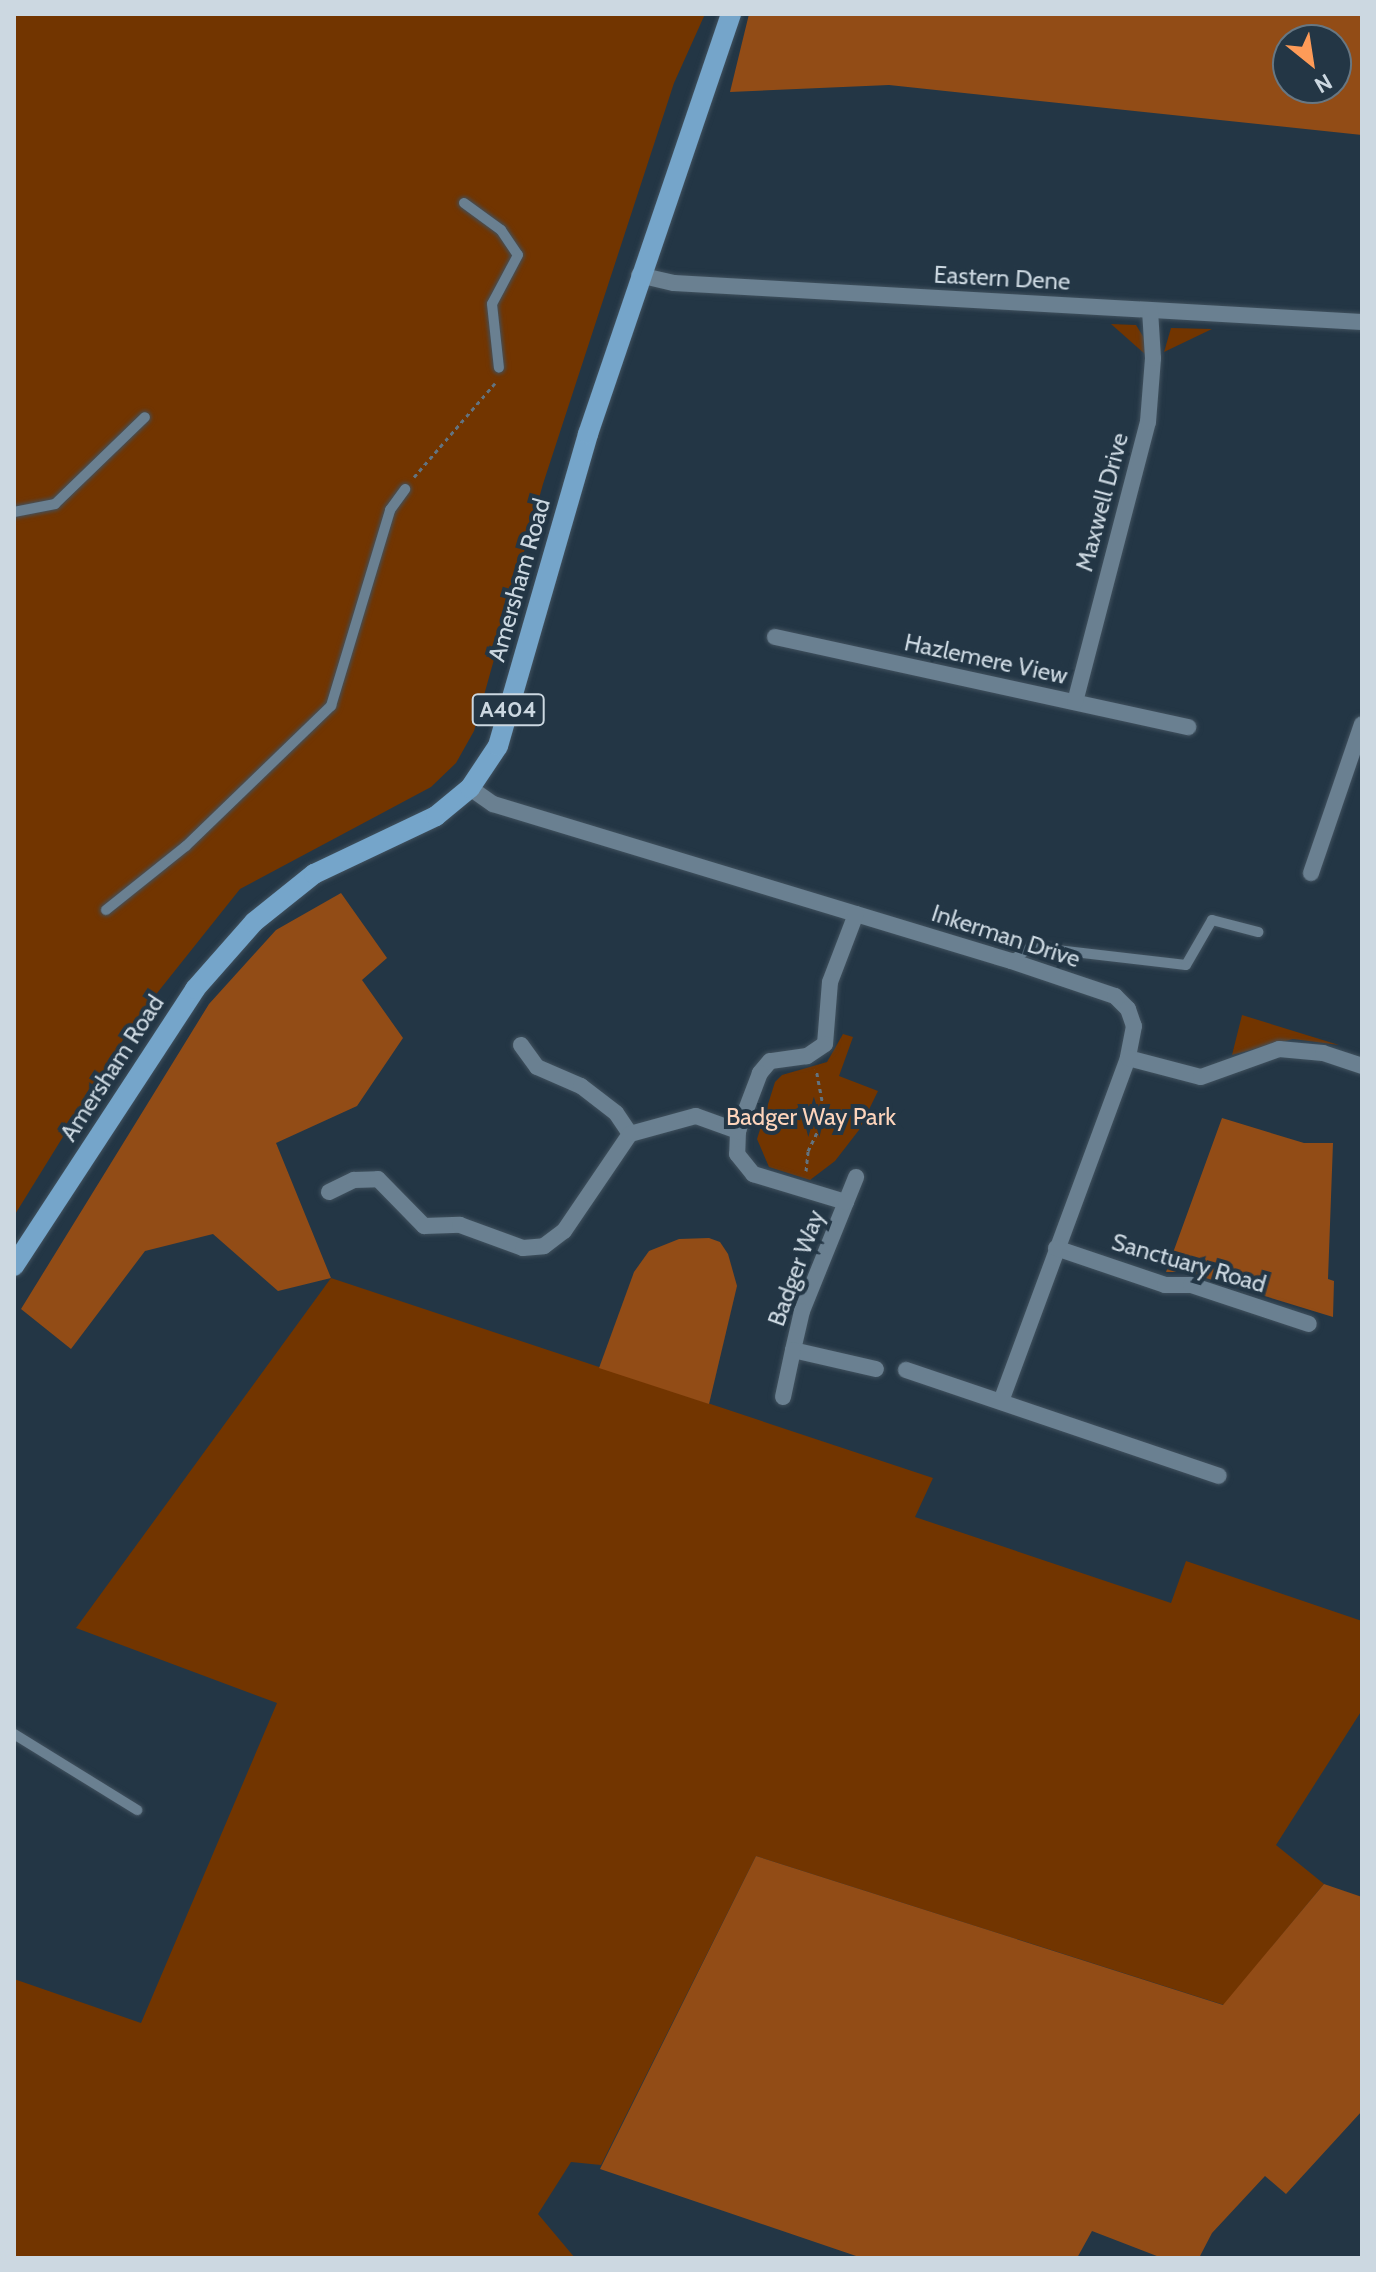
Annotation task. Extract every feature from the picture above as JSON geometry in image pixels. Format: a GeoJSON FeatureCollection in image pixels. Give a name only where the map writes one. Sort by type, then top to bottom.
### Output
{"type":"FeatureCollection","features":[{"type":"Feature","properties":{"kind":"main road","name":"Amersham Road"},"geometry":{"type":"LineString","coordinates":[[14,1266],[195,989],[254,922],[314,874],[436,816],[470,788],[498,746],[639,275],[731,14]]}},
{"type":"Feature","properties":{"kind":"street","name":"Eastern Dene"},"geometry":{"type":"LineString","coordinates":[[639,275],[674,283],[1362,322]]}},
{"type":"Feature","properties":{"kind":"street","name":"Maxwell Drive"},"geometry":{"type":"LineString","coordinates":[[1075,702],[1148,422],[1153,358],[1150,310]]}},
{"type":"Feature","properties":{"kind":"street","name":"Hazlemere View"},"geometry":{"type":"LineString","coordinates":[[775,637],[1188,727]]}},
{"type":"Feature","properties":{"kind":"street"},"geometry":{"type":"LineString","coordinates":[[1311,873],[1362,724]]}},
{"type":"Feature","properties":{"kind":"street","name":"Inkerman Drive"},"geometry":{"type":"LineString","coordinates":[[470,788],[493,804],[1011,961],[1115,996],[1128,1009],[1134,1026],[1128,1058],[1001,1401]]}},
{"type":"Feature","properties":{"kind":"street"},"geometry":{"type":"LineString","coordinates":[[329,1192],[354,1180],[378,1179],[424,1226],[460,1225],[523,1248],[544,1246],[564,1231],[630,1134],[696,1116],[738,1131],[760,1073],[770,1061],[807,1056],[825,1044],[830,982],[856,914]]}},
{"type":"Feature","properties":{"kind":"street"},"geometry":{"type":"LineString","coordinates":[[521,1045],[537,1067],[581,1086],[616,1113],[630,1134]]}},
{"type":"Feature","properties":{"kind":"street"},"geometry":{"type":"LineString","coordinates":[[1128,1058],[1201,1077],[1279,1049],[1323,1053],[1362,1066]]}},
{"type":"Feature","properties":{"kind":"street","name":"Badger Way"},"geometry":{"type":"LineString","coordinates":[[738,1131],[737,1154],[744,1168],[846,1202]]}},
{"type":"Feature","properties":{"kind":"street","name":"Badger Way"},"geometry":{"type":"LineString","coordinates":[[783,1397],[802,1311],[856,1177]]}},
{"type":"Feature","properties":{"kind":"street","name":"Sanctuary Road"},"geometry":{"type":"LineString","coordinates":[[1056,1248],[1165,1285],[1191,1285],[1309,1324]]}},
{"type":"Feature","properties":{"kind":"street","name":"Badger Way"},"geometry":{"type":"LineString","coordinates":[[793,1350],[876,1369]]}},
{"type":"Feature","properties":{"kind":"street"},"geometry":{"type":"LineString","coordinates":[[906,1370],[1219,1476]]}},
{"type":"Feature","properties":{"kind":"lane"},"geometry":{"type":"LineString","coordinates":[[464,203],[501,230],[518,255],[492,304],[499,368]]}},
{"type":"Feature","properties":{"kind":"lane"},"geometry":{"type":"LineString","coordinates":[[14,512],[55,504],[145,417]]}},
{"type":"Feature","properties":{"kind":"lane"},"geometry":{"type":"LineString","coordinates":[[106,910],[186,846],[331,706],[390,510],[405,489]]}},
{"type":"Feature","properties":{"kind":"lane"},"geometry":{"type":"LineString","coordinates":[[1011,961],[1031,947],[1186,965],[1212,920],[1258,932]]}},
{"type":"Feature","properties":{"kind":"lane"},"geometry":{"type":"LineString","coordinates":[[14,1734],[137,1810]]}},
{"type":"Feature","properties":{"kind":"path"},"geometry":{"type":"LineString","coordinates":[[405,489],[495,383],[499,368]]}},
{"type":"Feature","properties":{"kind":"path"},"geometry":{"type":"LineString","coordinates":[[803,1189],[808,1151],[825,1116],[817,1070],[807,1056]]}},
{"type":"Feature","properties":{"kind":"green space"},"geometry":{"type":"Polygon","coordinates":[[[14,14],[705,14],[674,83],[543,484],[474,731],[456,763],[431,787],[240,889],[134,1022],[14,1216],[14,14]]]}},
{"type":"Feature","properties":{"kind":"green space"},"geometry":{"type":"Polygon","coordinates":[[[1111,324],[1136,325],[1149,346],[1146,355],[1111,324]]]}},
{"type":"Feature","properties":{"kind":"green space"},"geometry":{"type":"Polygon","coordinates":[[[1171,328],[1212,329],[1164,352],[1171,328]]]}},
{"type":"Feature","properties":{"kind":"green space"},"geometry":{"type":"Polygon","coordinates":[[[1242,1015],[1339,1045],[1293,1039],[1232,1055],[1242,1015]]]}},
{"type":"Feature","properties":{"kind":"green space","name":"Badger Way Park"},"geometry":{"type":"Polygon","coordinates":[[[843,1034],[853,1037],[839,1076],[878,1091],[859,1130],[835,1161],[810,1180],[769,1167],[757,1139],[775,1082],[782,1075],[827,1062],[843,1034]]]}},
{"type":"Feature","properties":{"kind":"green space"},"geometry":{"type":"Polygon","coordinates":[[[331,1278],[933,1478],[915,1517],[1171,1603],[1186,1561],[1362,1621],[1362,1710],[1276,1845],[1324,1884],[1224,2005],[756,1856],[601,2165],[571,2162],[538,2214],[575,2258],[14,2258],[14,1979],[141,2023],[277,1703],[76,1628],[331,1278]]]}},
{"type":"Feature","properties":{"kind":"shaded area"},"geometry":{"type":"Polygon","coordinates":[[[749,14],[1362,14],[1362,135],[889,85],[730,92],[749,14]]]}},
{"type":"Feature","properties":{"kind":"shaded area"},"geometry":{"type":"Polygon","coordinates":[[[341,893],[387,958],[362,980],[403,1038],[357,1106],[276,1143],[331,1278],[278,1291],[213,1234],[145,1251],[71,1349],[21,1309],[209,1004],[276,930],[341,893]]]}},
{"type":"Feature","properties":{"kind":"shaded area"},"geometry":{"type":"Polygon","coordinates":[[[1222,1118],[1304,1143],[1333,1143],[1328,1279],[1334,1281],[1333,1317],[1186,1272],[1166,1272],[1222,1118]]]}},
{"type":"Feature","properties":{"kind":"shaded area"},"geometry":{"type":"Polygon","coordinates":[[[709,1238],[720,1242],[728,1254],[737,1286],[709,1404],[599,1368],[634,1272],[649,1251],[679,1239],[709,1238]]]}},
{"type":"Feature","properties":{"kind":"shaded area"},"geometry":{"type":"Polygon","coordinates":[[[756,1856],[1223,2005],[1324,1884],[1362,1897],[1362,2111],[1286,2194],[1265,2176],[1212,2233],[1199,2258],[1162,2258],[1092,2231],[1077,2258],[862,2258],[600,2169],[756,1856]]]}}]}
